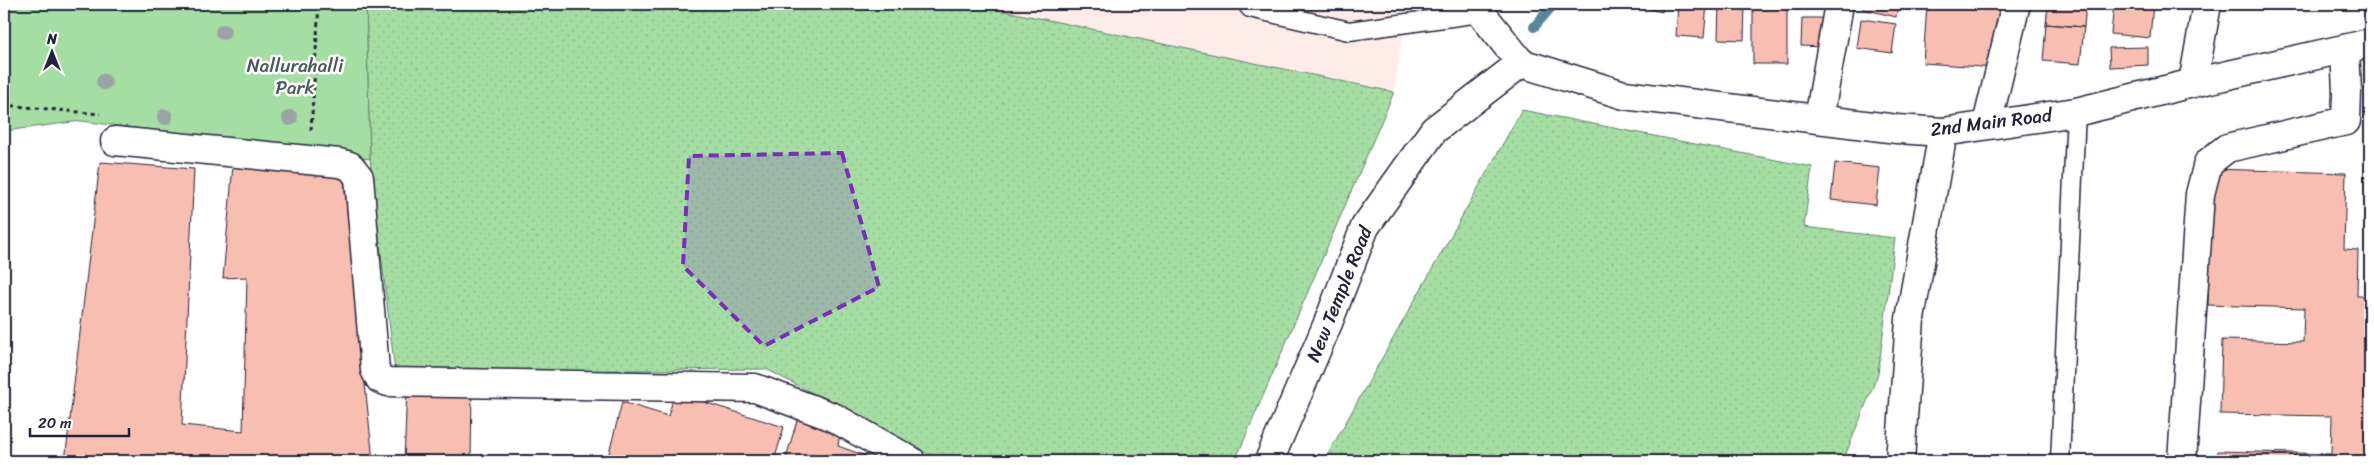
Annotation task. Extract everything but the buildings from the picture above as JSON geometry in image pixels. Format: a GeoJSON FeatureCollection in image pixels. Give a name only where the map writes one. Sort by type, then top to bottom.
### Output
{"type":"FeatureCollection","features":[{"type":"Feature","properties":{"kind":"street"},"geometry":{"type":"LineString","coordinates":[[1819,119],[1839,4]]}},
{"type":"Feature","properties":{"kind":"street"},"geometry":{"type":"LineString","coordinates":[[1987,124],[2016,4]]}},
{"type":"Feature","properties":{"kind":"street"},"geometry":{"type":"LineString","coordinates":[[2193,83],[2207,4]]}},
{"type":"Feature","properties":{"kind":"street"},"geometry":{"type":"LineString","coordinates":[[1477,8],[1521,63]]}},
{"type":"Feature","properties":{"kind":"street"},"geometry":{"type":"LineString","coordinates":[[2182,461],[2200,194],[2208,163],[2227,148],[2346,121],[2347,92],[2357,46]]}},
{"type":"Feature","properties":{"kind":"street","name":"2nd Main Road"},"geometry":{"type":"LineString","coordinates":[[1521,63],[1624,95],[1943,132],[2076,112],[2357,46]]}},
{"type":"Feature","properties":{"kind":"street","name":"New Temple Road"},"geometry":{"type":"LineString","coordinates":[[1270,461],[1328,323],[1365,227],[1434,130],[1521,63]]}},
{"type":"Feature","properties":{"kind":"street"},"geometry":{"type":"LineString","coordinates":[[1900,461],[1910,319],[1943,132]]}},
{"type":"Feature","properties":{"kind":"street"},"geometry":{"type":"LineString","coordinates":[[115,141],[338,163],[350,166],[359,177],[376,370],[380,379],[388,382],[755,388],[833,417],[911,461]]}},
{"type":"Feature","properties":{"kind":"lane"},"geometry":{"type":"LineString","coordinates":[[1247,4],[1250,8],[1349,31],[1477,8]]}},
{"type":"Feature","properties":{"kind":"lane"},"geometry":{"type":"LineString","coordinates":[[2060,461],[2076,112]]}},
{"type":"Feature","properties":{"kind":"path"},"geometry":{"type":"LineString","coordinates":[[311,134],[319,4]]}},
{"type":"Feature","properties":{"kind":"path"},"geometry":{"type":"LineString","coordinates":[[4,105],[103,114]]}},
{"type":"Feature","properties":{"kind":"highlighted area"},"geometry":{"type":"Polygon","coordinates":[[[842,153],[879,287],[764,346],[683,266],[689,156],[842,153]]]}},
{"type":"Feature","properties":{"kind":"shaded area"},"geometry":{"type":"Polygon","coordinates":[[[971,4],[1407,4],[1394,92],[971,4]]]}},
{"type":"Feature","properties":{"kind":"green space","name":"Nallurahalli Park"},"geometry":{"type":"Polygon","coordinates":[[[4,4],[366,4],[370,159],[81,121],[4,131],[4,4]]]}},
{"type":"Feature","properties":{"kind":"green space"},"geometry":{"type":"Polygon","coordinates":[[[366,4],[971,4],[1394,92],[1235,461],[942,461],[766,369],[395,372],[370,159],[366,4]]]}},
{"type":"Feature","properties":{"kind":"green space"},"geometry":{"type":"Polygon","coordinates":[[[1522,110],[1812,167],[1804,227],[1895,238],[1878,374],[1843,461],[1324,461],[1522,110]]]}},
{"type":"Feature","properties":{"kind":"waterway"},"geometry":{"type":"LineString","coordinates":[[1534,27],[1554,4]]}}]}
